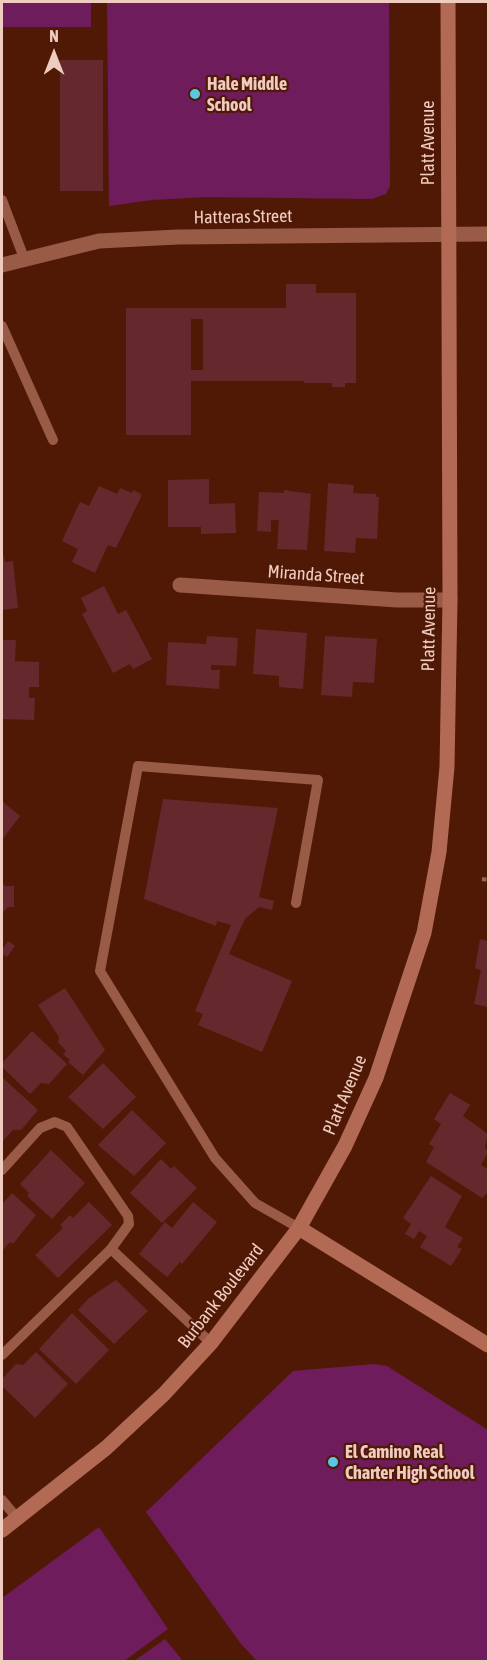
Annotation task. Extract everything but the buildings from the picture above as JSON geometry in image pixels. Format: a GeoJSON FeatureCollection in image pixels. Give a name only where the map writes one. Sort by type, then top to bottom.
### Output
{"type":"FeatureCollection","features":[{"type":"Feature","properties":{"kind":"main road","name":"Platt Avenue"},"geometry":{"type":"LineString","coordinates":[[299,1228],[345,1146],[376,1078],[424,933],[439,852],[447,768],[450,600],[448,2]]}},
{"type":"Feature","properties":{"kind":"main road","name":"Burbank Boulevard"},"geometry":{"type":"LineString","coordinates":[[2,1530],[106,1448],[164,1394],[211,1343],[299,1228]]}},
{"type":"Feature","properties":{"kind":"main road"},"geometry":{"type":"LineString","coordinates":[[299,1228],[489,1344]]}},
{"type":"Feature","properties":{"kind":"street","name":"Hatteras Street"},"geometry":{"type":"LineString","coordinates":[[2,265],[99,241],[489,234]]}},
{"type":"Feature","properties":{"kind":"street","name":"Miranda Street"},"geometry":{"type":"LineString","coordinates":[[180,585],[397,600],[450,600]]}},
{"type":"Feature","properties":{"kind":"lane"},"geometry":{"type":"LineString","coordinates":[[2,200],[24,258]]}},
{"type":"Feature","properties":{"kind":"lane"},"geometry":{"type":"LineString","coordinates":[[2,326],[54,440]]}},
{"type":"Feature","properties":{"kind":"lane"},"geometry":{"type":"LineString","coordinates":[[296,903],[318,780],[138,765],[100,971],[215,1158],[255,1203],[299,1228]]}},
{"type":"Feature","properties":{"kind":"lane"},"geometry":{"type":"LineString","coordinates":[[2,1170],[40,1128],[55,1122],[67,1127],[128,1216],[129,1224],[111,1249],[2,1355]]}},
{"type":"Feature","properties":{"kind":"lane"},"geometry":{"type":"LineString","coordinates":[[111,1249],[211,1343]]}},
{"type":"Feature","properties":{"kind":"lane"},"geometry":{"type":"LineString","coordinates":[[2,1500],[17,1518]]}},
{"type":"Feature","properties":{"kind":"path"},"geometry":{"type":"LineString","coordinates":[[482,879],[489,880]]}},
{"type":"Feature","properties":{"kind":"shaded area"},"geometry":{"type":"Polygon","coordinates":[[[2,2],[91,2],[91,27],[2,27],[2,2]]]}},
{"type":"Feature","properties":{"kind":"shaded area","name":"Hale Middle School"},"geometry":{"type":"Polygon","coordinates":[[[107,2],[389,2],[390,186],[386,194],[372,199],[206,197],[152,200],[109,206],[107,2]]]}},
{"type":"Feature","properties":{"kind":"shaded area","name":"El Camino Real Charter High School"},"geometry":{"type":"Polygon","coordinates":[[[374,1364],[387,1366],[488,1430],[488,1661],[257,1661],[241,1644],[146,1512],[293,1371],[374,1364]]]}},
{"type":"Feature","properties":{"kind":"shaded area"},"geometry":{"type":"Polygon","coordinates":[[[99,1527],[168,1629],[124,1661],[2,1661],[2,1598],[99,1527]]]}},
{"type":"Feature","properties":{"kind":"shaded area"},"geometry":{"type":"Polygon","coordinates":[[[165,1639],[183,1661],[134,1661],[165,1639]]]}},
{"type":"Feature","properties":{"kind":"place","name":"Hale Middle School"},"geometry":{"type":"Point","coordinates":[195,94]}},
{"type":"Feature","properties":{"kind":"place","name":"El Camino Real Charter High School"},"geometry":{"type":"Point","coordinates":[333,1462]}}]}
